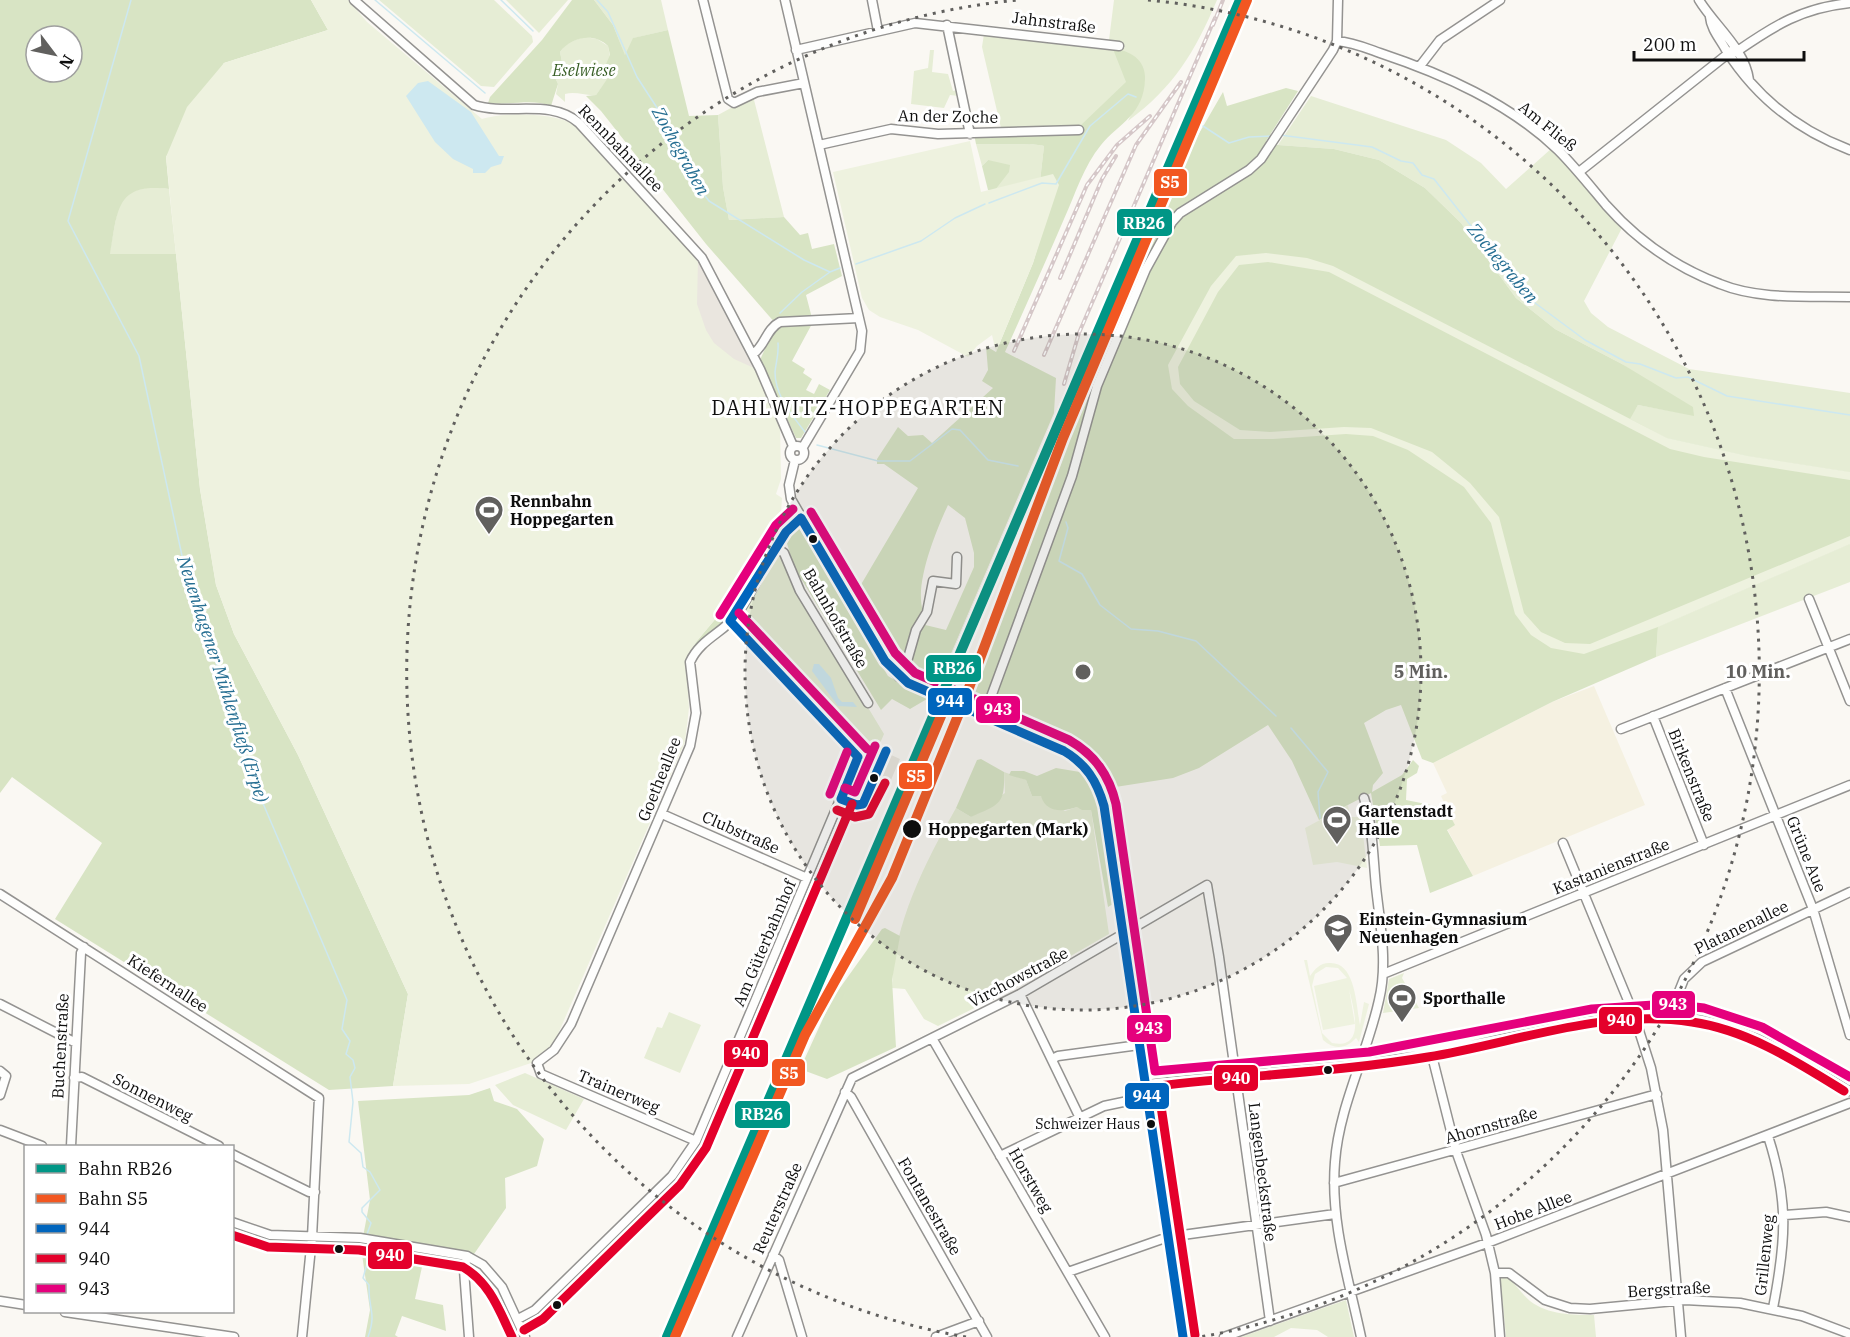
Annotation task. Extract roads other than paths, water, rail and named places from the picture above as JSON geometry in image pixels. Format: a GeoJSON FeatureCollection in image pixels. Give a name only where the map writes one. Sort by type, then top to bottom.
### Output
{"type":"FeatureCollection","features":[{"type":"Feature","properties":{"kind":"street","name":"Rennbahnallee"},"geometry":{"type":"LineString","coordinates":[[354,0],[474,105],[490,109],[556,110],[571,116],[579,123],[697,252],[753,354],[798,447]]}},
{"type":"Feature","properties":{"kind":"street"},"geometry":{"type":"LineString","coordinates":[[703,0],[728,99],[734,103],[757,92],[804,83]]}},
{"type":"Feature","properties":{"kind":"street"},"geometry":{"type":"LineString","coordinates":[[785,0],[863,338],[860,351],[798,447],[803,457],[795,460],[789,489],[801,518],[885,662],[902,679],[1070,754],[1095,778],[1104,806],[1183,1337]]}},
{"type":"Feature","properties":{"kind":"street"},"geometry":{"type":"LineString","coordinates":[[872,0],[878,31]]}},
{"type":"Feature","properties":{"kind":"street"},"geometry":{"type":"LineString","coordinates":[[984,716],[1072,476],[1093,396],[1155,250],[1180,213],[1256,165],[1337,41],[1338,0]]}},
{"type":"Feature","properties":{"kind":"street"},"geometry":{"type":"LineString","coordinates":[[1420,66],[1440,40],[1500,0]]}},
{"type":"Feature","properties":{"kind":"street"},"geometry":{"type":"LineString","coordinates":[[1700,0],[1710,17],[1712,27],[1733,52],[1749,80],[1763,98],[1785,116],[1824,139],[1850,150]]}},
{"type":"Feature","properties":{"kind":"street"},"geometry":{"type":"LineString","coordinates":[[1579,172],[1733,52],[1785,20],[1813,9],[1850,3]]}},
{"type":"Feature","properties":{"kind":"street","name":"Jahnstraße"},"geometry":{"type":"LineString","coordinates":[[796,50],[915,23],[1119,46]]}},
{"type":"Feature","properties":{"kind":"street"},"geometry":{"type":"LineString","coordinates":[[947,25],[970,134]]}},
{"type":"Feature","properties":{"kind":"street","name":"Am Fließ"},"geometry":{"type":"LineString","coordinates":[[1337,41],[1420,66],[1478,93],[1554,146],[1606,205],[1646,243],[1674,262],[1704,278],[1746,291],[1850,297]]}},
{"type":"Feature","properties":{"kind":"street","name":"An der Zoche"},"geometry":{"type":"LineString","coordinates":[[819,145],[891,129],[938,134],[1079,130]]}},
{"type":"Feature","properties":{"kind":"street"},"geometry":{"type":"LineString","coordinates":[[753,354],[759,350],[771,329],[780,322],[859,318]]}},
{"type":"Feature","properties":{"kind":"street","name":"Goetheallee"},"geometry":{"type":"LineString","coordinates":[[537,1063],[554,1050],[571,1024],[690,744],[695,725],[690,662],[706,640],[730,621],[786,532],[801,518]]}},
{"type":"Feature","properties":{"kind":"street","name":"Bahnhofstraße"},"geometry":{"type":"LineString","coordinates":[[777,548],[784,553],[800,591],[868,704]]}},
{"type":"Feature","properties":{"kind":"street"},"geometry":{"type":"LineString","coordinates":[[902,679],[916,630],[927,612],[933,582],[956,584],[957,557]]}},
{"type":"Feature","properties":{"kind":"street"},"geometry":{"type":"LineString","coordinates":[[1809,599],[1850,701]]}},
{"type":"Feature","properties":{"kind":"street","name":"Am Güterbahnhof"},"geometry":{"type":"LineString","coordinates":[[518,1319],[535,1310],[672,1176],[696,1141],[858,757],[730,621]]}},
{"type":"Feature","properties":{"kind":"street"},"geometry":{"type":"LineString","coordinates":[[1621,729],[1850,639]]}},
{"type":"Feature","properties":{"kind":"street","name":"Grüne Aue"},"geometry":{"type":"LineString","coordinates":[[1725,688],[1813,909],[1850,1035]]}},
{"type":"Feature","properties":{"kind":"street","name":"Birkenstraße"},"geometry":{"type":"LineString","coordinates":[[1653,716],[1704,845]]}},
{"type":"Feature","properties":{"kind":"street","name":"Kastanienstraße"},"geometry":{"type":"LineString","coordinates":[[1383,974],[1850,785]]}},
{"type":"Feature","properties":{"kind":"street"},"geometry":{"type":"LineString","coordinates":[[1361,1337],[1335,1214],[1334,1183],[1340,1130],[1379,1002],[1383,974],[1370,816],[1364,798]]}},
{"type":"Feature","properties":{"kind":"street","name":"Clubstraße"},"geometry":{"type":"LineString","coordinates":[[662,814],[807,878]]}},
{"type":"Feature","properties":{"kind":"street"},"geometry":{"type":"LineString","coordinates":[[1563,843],[1633,1011],[1657,1094],[1681,1337]]}},
{"type":"Feature","properties":{"kind":"street","name":"Virchowstraße"},"geometry":{"type":"LineString","coordinates":[[845,1092],[855,1076],[1020,994],[1206,885]]}},
{"type":"Feature","properties":{"kind":"street","name":"Langenbeckstraße"},"geometry":{"type":"LineString","coordinates":[[1206,885],[1270,1321]]}},
{"type":"Feature","properties":{"kind":"street","name":"Platanenallee"},"geometry":{"type":"LineString","coordinates":[[1672,1010],[1684,979],[1702,962],[1850,892]]}},
{"type":"Feature","properties":{"kind":"street","name":"Kiefernallee"},"geometry":{"type":"LineString","coordinates":[[0,894],[319,1098],[315,1192]]}},
{"type":"Feature","properties":{"kind":"street","name":"Buchenstraße"},"geometry":{"type":"LineString","coordinates":[[70,1145],[81,953],[84,947]]}},
{"type":"Feature","properties":{"kind":"street"},"geometry":{"type":"LineString","coordinates":[[1020,994],[1079,1116]]}},
{"type":"Feature","properties":{"kind":"street"},"geometry":{"type":"LineString","coordinates":[[0,1004],[76,1043]]}},
{"type":"Feature","properties":{"kind":"street"},"geometry":{"type":"LineString","coordinates":[[1235,1071],[1360,1065],[1430,1048],[1633,1011],[1672,1010],[1713,1013],[1746,1023],[1786,1042],[1850,1081]]}},
{"type":"Feature","properties":{"kind":"street"},"geometry":{"type":"LineString","coordinates":[[1672,1010],[1744,1030],[1782,1049],[1850,1091]]}},
{"type":"Feature","properties":{"kind":"street","name":"Horstweg"},"geometry":{"type":"LineString","coordinates":[[932,1038],[1105,1337]]}},
{"type":"Feature","properties":{"kind":"street"},"geometry":{"type":"LineString","coordinates":[[1052,1059],[1139,1045]]}},
{"type":"Feature","properties":{"kind":"street"},"geometry":{"type":"LineString","coordinates":[[1144,1080],[1430,1048]]}},
{"type":"Feature","properties":{"kind":"street"},"geometry":{"type":"LineString","coordinates":[[1430,1048],[1456,1151],[1495,1273],[1500,1337]]}},
{"type":"Feature","properties":{"kind":"street","name":"Trainerweg"},"geometry":{"type":"LineString","coordinates":[[537,1063],[541,1074],[696,1141]]}},
{"type":"Feature","properties":{"kind":"street"},"geometry":{"type":"LineString","coordinates":[[0,1071],[6,1076],[0,1095]]}},
{"type":"Feature","properties":{"kind":"street","name":"Sonnenweg"},"geometry":{"type":"LineString","coordinates":[[74,1078],[82,1077],[217,1145]]}},
{"type":"Feature","properties":{"kind":"street","name":"Reuterstraße"},"geometry":{"type":"LineString","coordinates":[[737,1337],[845,1092]]}},
{"type":"Feature","properties":{"kind":"street","name":"Fontanestraße"},"geometry":{"type":"LineString","coordinates":[[845,1092],[851,1097],[987,1337]]}},
{"type":"Feature","properties":{"kind":"street","name":"Ahornstraße"},"geometry":{"type":"LineString","coordinates":[[1334,1183],[1657,1094]]}},
{"type":"Feature","properties":{"kind":"street"},"geometry":{"type":"LineString","coordinates":[[1000,1156],[1079,1116],[1111,1104],[1147,1097]]}},
{"type":"Feature","properties":{"kind":"street","name":"Hohe Allee"},"geometry":{"type":"LineString","coordinates":[[1224,1337],[1487,1243],[1850,1103]]}},
{"type":"Feature","properties":{"kind":"street"},"geometry":{"type":"LineString","coordinates":[[0,1130],[39,1145]]}},
{"type":"Feature","properties":{"kind":"street","name":"Grillenweg"},"geometry":{"type":"LineString","coordinates":[[1768,1136],[1777,1163],[1785,1215],[1782,1261],[1773,1308]]}},
{"type":"Feature","properties":{"kind":"street"},"geometry":{"type":"LineString","coordinates":[[234,1155],[309,1192],[315,1192],[302,1337]]}},
{"type":"Feature","properties":{"kind":"street"},"geometry":{"type":"LineString","coordinates":[[1785,1215],[1826,1212],[1850,1217]]}},
{"type":"Feature","properties":{"kind":"street"},"geometry":{"type":"LineString","coordinates":[[1068,1272],[1168,1237],[1335,1214]]}},
{"type":"Feature","properties":{"kind":"street"},"geometry":{"type":"LineString","coordinates":[[234,1223],[270,1235],[365,1238],[467,1256],[483,1265],[508,1296],[525,1337]]}},
{"type":"Feature","properties":{"kind":"street"},"geometry":{"type":"LineString","coordinates":[[773,1255],[779,1260],[802,1337]]}},
{"type":"Feature","properties":{"kind":"street"},"geometry":{"type":"LineString","coordinates":[[467,1256],[465,1270],[469,1337]]}},
{"type":"Feature","properties":{"kind":"street","name":"Bergstraße"},"geometry":{"type":"LineString","coordinates":[[1495,1273],[1509,1273],[1522,1286],[1545,1300],[1570,1308],[1590,1309],[1678,1301],[1740,1303],[1773,1308],[1819,1321],[1850,1334]]}},
{"type":"Feature","properties":{"kind":"street"},"geometry":{"type":"LineString","coordinates":[[0,1301],[24,1305]]}},
{"type":"Feature","properties":{"kind":"street"},"geometry":{"type":"LineString","coordinates":[[78,1313],[234,1337]]}},
{"type":"Feature","properties":{"kind":"street"},"geometry":{"type":"LineString","coordinates":[[936,1337],[979,1321]]}},
{"type":"Feature","properties":{"kind":"water"},"geometry":{"type":"Polygon","coordinates":[[[428,81],[471,112],[499,156],[504,156],[501,164],[491,167],[485,173],[473,173],[473,169],[453,159],[435,142],[406,96],[418,83],[428,81]]]}},
{"type":"Feature","properties":{"kind":"water"},"geometry":{"type":"Polygon","coordinates":[[[814,664],[819,664],[831,678],[838,698],[842,702],[853,702],[857,707],[838,706],[812,671],[814,664]]]}},
{"type":"Feature","properties":{"kind":"waterway","name":"Neuenhagener Mühlenfließ (Erpe)"},"geometry":{"type":"LineString","coordinates":[[131,0],[68,221],[139,356],[184,565],[259,794],[347,1000],[342,1029],[350,1041],[346,1054],[353,1060],[355,1068],[350,1077],[353,1102],[349,1142],[361,1153],[363,1167],[370,1172],[380,1190],[362,1208],[362,1212],[371,1223],[366,1237]]}},
{"type":"Feature","properties":{"kind":"waterway"},"geometry":{"type":"LineString","coordinates":[[375,0],[485,93]]}},
{"type":"Feature","properties":{"kind":"waterway"},"geometry":{"type":"LineString","coordinates":[[501,0],[533,31]]}},
{"type":"Feature","properties":{"kind":"waterway","name":"Zochegraben"},"geometry":{"type":"LineString","coordinates":[[597,0],[608,12],[637,77],[676,137],[682,157],[698,187],[709,201],[804,260],[830,272],[840,268]]}},
{"type":"Feature","properties":{"kind":"waterway","name":"Zochegraben"},"geometry":{"type":"LineString","coordinates":[[989,203],[1042,183],[1056,184],[1090,126],[1128,94],[1136,97]]}},
{"type":"Feature","properties":{"kind":"waterway","name":"Zochegraben"},"geometry":{"type":"LineString","coordinates":[[1203,126],[1229,143],[1249,137],[1272,136]]}},
{"type":"Feature","properties":{"kind":"waterway","name":"Zochegraben"},"geometry":{"type":"LineString","coordinates":[[1280,135],[1372,147],[1401,161],[1413,163],[1422,175],[1434,179],[1527,297],[1585,340],[1626,362],[1640,364],[1676,378],[1688,377],[1727,396],[1850,415]]}},
{"type":"Feature","properties":{"kind":"waterway","name":"Zochegraben"},"geometry":{"type":"LineString","coordinates":[[856,264],[921,241],[955,218],[985,204]]}},
{"type":"Feature","properties":{"kind":"waterway"},"geometry":{"type":"LineString","coordinates":[[780,313],[802,292],[830,272]]}},
{"type":"Feature","properties":{"kind":"waterway"},"geometry":{"type":"LineString","coordinates":[[778,343],[775,372],[778,389],[785,405],[805,432]]}},
{"type":"Feature","properties":{"kind":"waterway"},"geometry":{"type":"LineString","coordinates":[[817,445],[878,461],[910,461],[952,429],[960,430],[988,460],[1018,466]]}},
{"type":"Feature","properties":{"kind":"waterway"},"geometry":{"type":"LineString","coordinates":[[1066,522],[1068,528],[1059,561],[1082,574],[1100,605],[1131,629],[1158,631],[1196,641],[1276,716]]}},
{"type":"Feature","properties":{"kind":"waterway"},"geometry":{"type":"LineString","coordinates":[[1291,728],[1328,772],[1318,792],[1320,818]]}},
{"type":"Feature","properties":{"kind":"waterway","name":"Neuenhagener Mühlenfließ (Erpe)"},"geometry":{"type":"LineString","coordinates":[[365,1241],[367,1264],[363,1278],[369,1285],[372,1316],[368,1337]]}},
{"type":"Feature","properties":{"kind":"railway"},"geometry":{"type":"LineString","coordinates":[[1213,25],[1223,0]]}},
{"type":"Feature","properties":{"kind":"railway"},"geometry":{"type":"LineString","coordinates":[[949,665],[1235,0]]}},
{"type":"Feature","properties":{"kind":"railway"},"geometry":{"type":"LineString","coordinates":[[1064,384],[1079,333],[1215,18]]}},
{"type":"Feature","properties":{"kind":"railway"},"geometry":{"type":"LineString","coordinates":[[1044,355],[1136,145],[1181,82]]}},
{"type":"Feature","properties":{"kind":"railway"},"geometry":{"type":"LineString","coordinates":[[1014,351],[1087,185],[1117,145],[1150,116]]}},
{"type":"Feature","properties":{"kind":"railway"},"geometry":{"type":"LineString","coordinates":[[1060,278],[1102,179],[1116,156]]}},
{"type":"Feature","properties":{"kind":"rail line","name":"RB26"},"geometry":{"type":"LineString","coordinates":[[667,1337],[1240,0]]}},
{"type":"Feature","properties":{"kind":"rail line","name":"S5"},"geometry":{"type":"LineString","coordinates":[[675,1337],[805,1035],[892,878],[964,701],[1063,438],[1247,0]]}},
{"type":"Feature","properties":{"kind":"rail line","name":"S5"},"geometry":{"type":"LineString","coordinates":[[855,919],[941,716]]}},
{"type":"Feature","properties":{"kind":"place","name":"Rennbahn Hoppegarten"},"geometry":{"type":"Point","coordinates":[489,536]}},
{"type":"Feature","properties":{"kind":"place","name":"Hoppegarten (Mark)"},"geometry":{"type":"Point","coordinates":[912,829]}},
{"type":"Feature","properties":{"kind":"place","name":"Gartenstadt Halle"},"geometry":{"type":"Point","coordinates":[1337,846]}},
{"type":"Feature","properties":{"kind":"place","name":"Einstein-Gymnasium Neuenhagen"},"geometry":{"type":"Point","coordinates":[1338,954]}},
{"type":"Feature","properties":{"kind":"place","name":"Sporthalle"},"geometry":{"type":"Point","coordinates":[1402,1024]}},
{"type":"Feature","properties":{"kind":"place","name":"Schweizer Haus"},"geometry":{"type":"Point","coordinates":[1151,1124]}},
{"type":"Feature","properties":{"kind":"district","name":"DAHLWITZ-HOPPEGARTEN"},"geometry":{"type":"Point","coordinates":[858,407]}},
{"type":"Feature","properties":{"kind":"park label","name":"Eselwiese"},"geometry":{"type":"Point","coordinates":[584,70]}}]}
